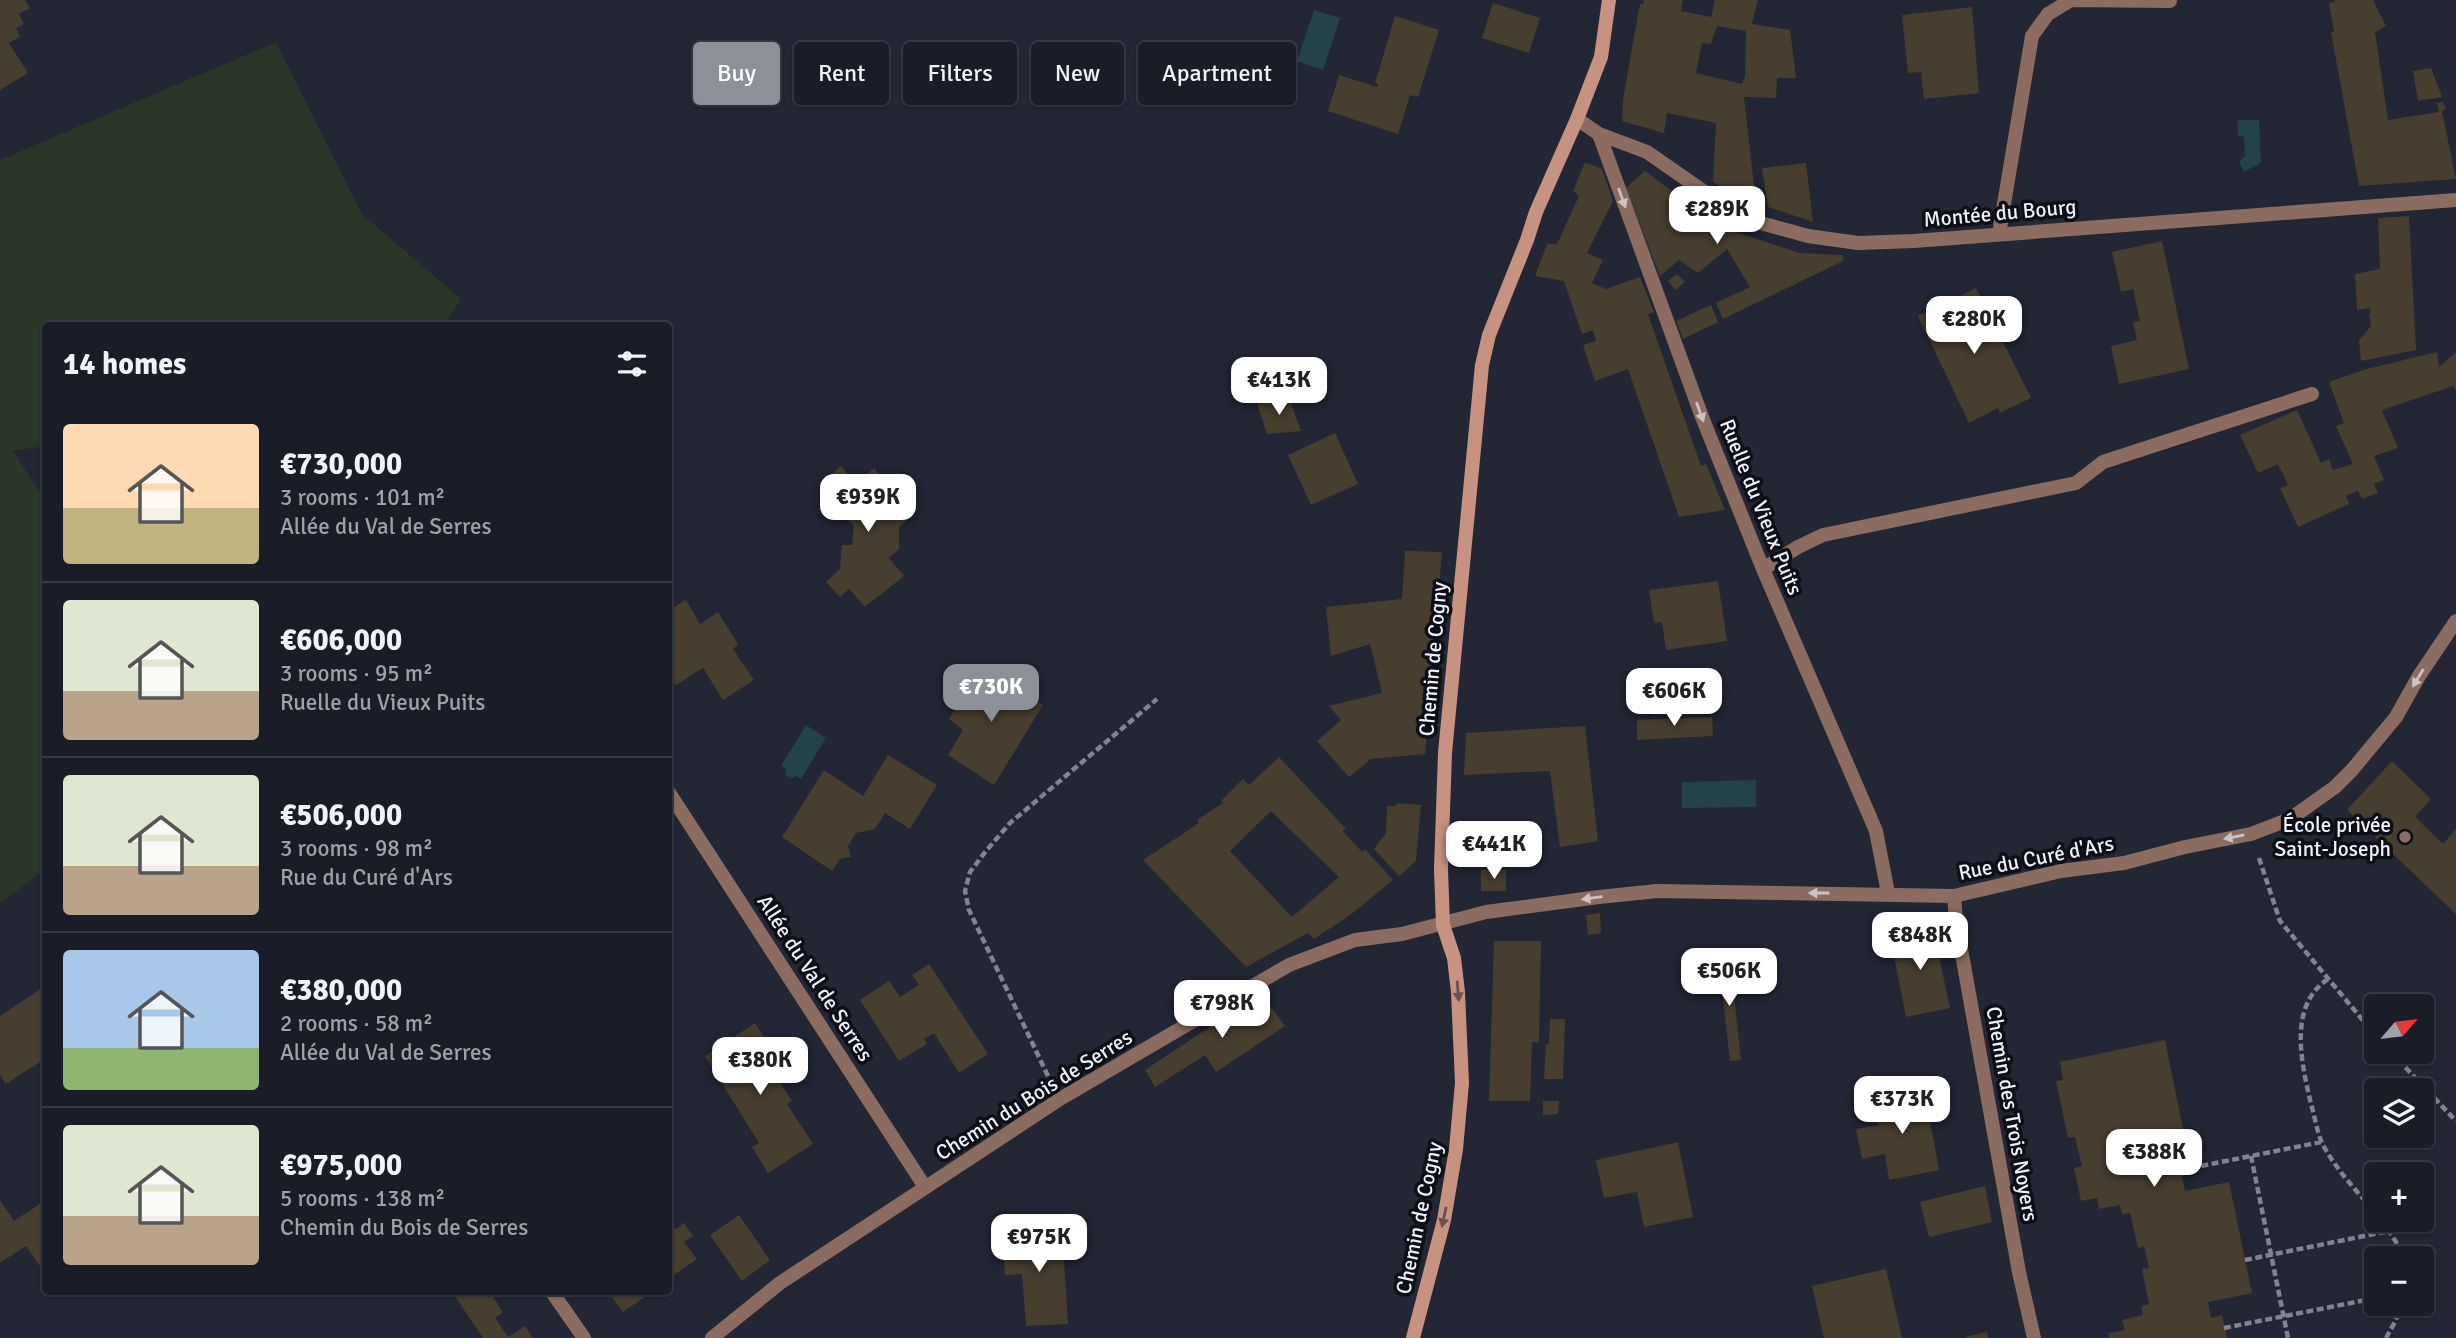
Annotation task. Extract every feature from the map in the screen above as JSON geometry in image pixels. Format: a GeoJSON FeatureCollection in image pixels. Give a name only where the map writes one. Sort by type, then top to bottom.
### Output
{"type":"FeatureCollection","features":[{"type":"Feature","properties":{"kind":"street","name":"Chemin de Cogny"},"geometry":{"type":"LineString","coordinates":[[1413,1338],[1444,1220],[1456,1149],[1462,1083],[1454,958],[1443,925],[1441,869],[1446,753],[1482,365],[1489,335],[1536,212],[1577,120],[1601,57],[1609,0]]}},
{"type":"Feature","properties":{"kind":"street"},"geometry":{"type":"LineString","coordinates":[[1999,234],[2032,36],[2048,14],[2071,0],[2170,1]]}},
{"type":"Feature","properties":{"kind":"street","name":"Montée du Bourg"},"geometry":{"type":"LineString","coordinates":[[1577,120],[1599,134],[1647,152],[1742,218],[1808,236],[1858,243],[2456,200]]}},
{"type":"Feature","properties":{"kind":"street","name":"Ruelle du Vieux Puits"},"geometry":{"type":"LineString","coordinates":[[1599,134],[1702,417],[1762,569],[1876,831],[1888,893]]}},
{"type":"Feature","properties":{"kind":"street"},"geometry":{"type":"LineString","coordinates":[[1762,569],[1823,535],[2076,482],[2104,462],[2312,394]]}},
{"type":"Feature","properties":{"kind":"street","name":"Rue du Curé d'Ars"},"geometry":{"type":"LineString","coordinates":[[1443,925],[1486,912],[1657,891],[1954,896],[2061,871],[2124,863],[2251,834],[2290,819],[2334,787],[2352,770],[2396,717],[2418,676],[2456,621]]}},
{"type":"Feature","properties":{"kind":"street","name":"Allée du Val de Serres"},"geometry":{"type":"LineString","coordinates":[[672,797],[925,1187]]}},
{"type":"Feature","properties":{"kind":"street","name":"Chemin des Trois Noyers"},"geometry":{"type":"LineString","coordinates":[[1954,896],[1956,921],[2011,1231],[2034,1338]]}},
{"type":"Feature","properties":{"kind":"street","name":"Chemin du Bois de Serres"},"geometry":{"type":"LineString","coordinates":[[712,1338],[780,1283],[1060,1099],[1289,965],[1355,940],[1443,925]]}},
{"type":"Feature","properties":{"kind":"street"},"geometry":{"type":"LineString","coordinates":[[554,1295],[584,1338]]}},
{"type":"Feature","properties":{"kind":"path"},"geometry":{"type":"LineString","coordinates":[[1060,1099],[969,910],[965,891],[970,872],[1010,823],[1157,699]]}},
{"type":"Feature","properties":{"kind":"path"},"geometry":{"type":"LineString","coordinates":[[2251,834],[2280,921],[2364,1021]]}},
{"type":"Feature","properties":{"kind":"path"},"geometry":{"type":"LineString","coordinates":[[2329,979],[2318,986],[2308,1002],[2302,1028],[2304,1076],[2321,1142],[2364,1199]]}},
{"type":"Feature","properties":{"kind":"path"},"geometry":{"type":"LineString","coordinates":[[2401,1064],[2456,1121]]}},
{"type":"Feature","properties":{"kind":"path"},"geometry":{"type":"LineString","coordinates":[[2191,1168],[2321,1142]]}},
{"type":"Feature","properties":{"kind":"path"},"geometry":{"type":"LineString","coordinates":[[2251,1156],[2288,1338]]}},
{"type":"Feature","properties":{"kind":"path"},"geometry":{"type":"LineString","coordinates":[[2245,1260],[2384,1232]]}},
{"type":"Feature","properties":{"kind":"path"},"geometry":{"type":"LineString","coordinates":[[2224,1328],[2364,1300]]}},
{"type":"Feature","properties":{"kind":"path"},"geometry":{"type":"LineString","coordinates":[[2386,1338],[2396,1316]]}},
{"type":"Feature","properties":{"kind":"shaded area"},"geometry":{"type":"Polygon","coordinates":[[[1314,10],[1340,18],[1323,70],[1297,61],[1314,10]]]}},
{"type":"Feature","properties":{"kind":"shaded area"},"geometry":{"type":"Polygon","coordinates":[[[276,42],[362,214],[461,299],[447,322],[42,322],[42,446],[13,451],[42,495],[42,871],[0,904],[0,160],[276,42]]]}},
{"type":"Feature","properties":{"kind":"shaded area"},"geometry":{"type":"Polygon","coordinates":[[[2237,120],[2259,120],[2261,163],[2244,172],[2239,162],[2245,156],[2244,137],[2238,136],[2237,120]]]}},
{"type":"Feature","properties":{"kind":"shaded area"},"geometry":{"type":"Polygon","coordinates":[[[806,725],[826,738],[801,779],[796,776],[792,778],[786,775],[786,769],[781,766],[806,725]]]}},
{"type":"Feature","properties":{"kind":"shaded area"},"geometry":{"type":"Polygon","coordinates":[[[1756,780],[1756,807],[1682,808],[1682,782],[1756,780]]]}},
{"type":"Feature","properties":{"kind":"building"},"geometry":{"type":"Polygon","coordinates":[[[0,0],[25,0],[30,8],[19,14],[24,24],[16,28],[20,37],[9,43],[28,73],[0,90],[0,0]]]}},
{"type":"Feature","properties":{"kind":"building"},"geometry":{"type":"Polygon","coordinates":[[[1644,0],[1683,0],[1681,11],[1711,17],[1715,0],[1758,0],[1752,24],[1790,30],[1796,78],[1777,78],[1776,98],[1744,97],[1756,204],[1713,182],[1716,123],[1667,113],[1664,133],[1622,121],[1630,59],[1640,4],[1643,4],[1644,0]],[[1717,26],[1711,44],[1702,43],[1696,73],[1742,84],[1745,77],[1746,31],[1717,26]]]}},
{"type":"Feature","properties":{"kind":"building"},"geometry":{"type":"Polygon","coordinates":[[[2335,0],[2373,0],[2386,26],[2375,32],[2388,120],[2439,112],[2437,103],[2443,102],[2446,109],[2442,111],[2456,179],[2359,186],[2331,32],[2334,32],[2329,3],[2335,0]]]}},
{"type":"Feature","properties":{"kind":"building"},"geometry":{"type":"Polygon","coordinates":[[[1493,3],[1540,18],[1529,53],[1482,38],[1493,3]]]}},
{"type":"Feature","properties":{"kind":"building"},"geometry":{"type":"Polygon","coordinates":[[[1972,7],[1979,93],[1924,99],[1921,72],[1908,73],[1902,15],[1972,7]]]}},
{"type":"Feature","properties":{"kind":"building"},"geometry":{"type":"Polygon","coordinates":[[[1395,16],[1439,30],[1418,97],[1410,95],[1398,134],[1328,111],[1339,75],[1377,87],[1378,84],[1375,83],[1395,16]]]}},
{"type":"Feature","properties":{"kind":"building"},"geometry":{"type":"Polygon","coordinates":[[[2431,68],[2442,97],[2418,101],[2413,71],[2431,68]]]}},
{"type":"Feature","properties":{"kind":"building"},"geometry":{"type":"Polygon","coordinates":[[[1585,162],[1602,169],[1613,201],[1587,253],[1603,260],[1592,283],[1606,289],[1640,277],[1654,312],[1648,314],[1701,466],[1706,464],[1725,510],[1679,517],[1628,369],[1595,381],[1583,345],[1596,341],[1593,330],[1582,334],[1564,281],[1535,276],[1547,244],[1557,244],[1579,196],[1573,191],[1585,162]]]}},
{"type":"Feature","properties":{"kind":"building"},"geometry":{"type":"Polygon","coordinates":[[[1806,163],[1813,222],[1768,207],[1762,168],[1806,163]]]}},
{"type":"Feature","properties":{"kind":"building"},"geometry":{"type":"Polygon","coordinates":[[[1645,171],[1720,227],[1800,253],[1843,255],[1843,261],[1723,319],[1716,303],[1750,287],[1727,249],[1698,273],[1679,260],[1660,276],[1626,188],[1645,171]]]}},
{"type":"Feature","properties":{"kind":"building"},"geometry":{"type":"Polygon","coordinates":[[[2409,216],[2416,350],[2361,361],[2359,340],[2371,326],[2371,313],[2370,308],[2357,310],[2355,274],[2380,269],[2378,218],[2409,216]]]}},
{"type":"Feature","properties":{"kind":"building"},"geometry":{"type":"Polygon","coordinates":[[[2162,241],[2189,369],[2119,384],[2111,346],[2137,340],[2133,322],[2140,321],[2133,289],[2121,292],[2112,252],[2162,241]]]}},
{"type":"Feature","properties":{"kind":"building"},"geometry":{"type":"Polygon","coordinates":[[[1677,274],[1685,282],[1675,290],[1668,281],[1677,274]]]}},
{"type":"Feature","properties":{"kind":"building"},"geometry":{"type":"Polygon","coordinates":[[[1976,288],[2031,398],[2000,413],[1998,408],[1969,423],[1918,316],[1976,288]]]}},
{"type":"Feature","properties":{"kind":"building"},"geometry":{"type":"Polygon","coordinates":[[[1711,305],[1718,322],[1683,339],[1676,321],[1711,305]]]}},
{"type":"Feature","properties":{"kind":"building"},"geometry":{"type":"Polygon","coordinates":[[[2437,352],[2439,367],[2456,352],[2456,391],[2453,386],[2382,410],[2398,448],[2374,456],[2384,480],[2374,484],[2378,493],[2362,499],[2358,491],[2346,496],[2349,504],[2298,527],[2280,488],[2288,485],[2278,464],[2258,473],[2240,435],[2297,410],[2321,463],[2329,459],[2333,470],[2353,464],[2336,426],[2344,423],[2329,382],[2363,370],[2437,352]]]}},
{"type":"Feature","properties":{"kind":"building"},"geometry":{"type":"Polygon","coordinates":[[[1289,398],[1301,431],[1267,434],[1257,404],[1289,398]]]}},
{"type":"Feature","properties":{"kind":"building"},"geometry":{"type":"Polygon","coordinates":[[[1335,433],[1358,484],[1311,505],[1288,455],[1335,433]]]}},
{"type":"Feature","properties":{"kind":"building"},"geometry":{"type":"Polygon","coordinates":[[[841,466],[856,484],[874,468],[914,514],[899,527],[899,549],[889,558],[904,576],[865,607],[849,589],[840,597],[826,582],[840,569],[842,545],[852,545],[854,526],[840,510],[845,505],[838,497],[829,496],[820,485],[841,466]]]}},
{"type":"Feature","properties":{"kind":"building"},"geometry":{"type":"Polygon","coordinates":[[[1405,551],[1442,552],[1425,754],[1371,759],[1349,777],[1317,741],[1341,720],[1329,706],[1382,693],[1370,644],[1331,656],[1326,607],[1402,599],[1405,551]]]}},
{"type":"Feature","properties":{"kind":"building"},"geometry":{"type":"Polygon","coordinates":[[[1718,581],[1727,641],[1666,650],[1662,622],[1654,623],[1649,590],[1718,581]]]}},
{"type":"Feature","properties":{"kind":"building"},"geometry":{"type":"Polygon","coordinates":[[[686,600],[700,624],[718,612],[738,644],[733,649],[754,680],[723,700],[703,668],[676,685],[672,679],[672,609],[686,600]]]}},
{"type":"Feature","properties":{"kind":"building"},"geometry":{"type":"Polygon","coordinates":[[[983,666],[1043,705],[994,785],[948,755],[963,730],[949,719],[983,666]]]}},
{"type":"Feature","properties":{"kind":"building"},"geometry":{"type":"Polygon","coordinates":[[[1712,717],[1713,736],[1637,740],[1637,720],[1712,717]]]}},
{"type":"Feature","properties":{"kind":"building"},"geometry":{"type":"Polygon","coordinates":[[[1585,726],[1598,841],[1560,847],[1550,771],[1464,775],[1466,733],[1585,726]]]}},
{"type":"Feature","properties":{"kind":"building"},"geometry":{"type":"Polygon","coordinates":[[[888,755],[937,785],[910,829],[885,813],[875,829],[856,833],[848,846],[851,857],[840,859],[832,871],[782,837],[824,770],[863,796],[888,755]]]}},
{"type":"Feature","properties":{"kind":"building"},"geometry":{"type":"Polygon","coordinates":[[[1279,757],[1346,829],[1343,831],[1362,852],[1365,849],[1393,880],[1349,916],[1314,939],[1308,933],[1246,967],[1143,860],[1199,823],[1197,820],[1223,803],[1221,801],[1243,779],[1249,785],[1279,757]],[[1271,811],[1230,851],[1292,917],[1339,877],[1271,811]]]}},
{"type":"Feature","properties":{"kind":"building","name":"École privée Saint-Joseph"},"geometry":{"type":"Polygon","coordinates":[[[2392,761],[2431,799],[2415,817],[2443,844],[2456,829],[2456,914],[2347,810],[2392,761]]]}},
{"type":"Feature","properties":{"kind":"building"},"geometry":{"type":"Polygon","coordinates":[[[1397,803],[1421,805],[1416,861],[1399,876],[1374,849],[1386,833],[1387,806],[1396,806],[1397,803]]]}},
{"type":"Feature","properties":{"kind":"building"},"geometry":{"type":"Polygon","coordinates":[[[1481,870],[1506,870],[1506,891],[1481,891],[1481,870]]]}},
{"type":"Feature","properties":{"kind":"building"},"geometry":{"type":"Polygon","coordinates":[[[1600,913],[1601,933],[1588,935],[1586,915],[1600,913]]]}},
{"type":"Feature","properties":{"kind":"building"},"geometry":{"type":"Polygon","coordinates":[[[1933,928],[1950,1008],[1906,1017],[1890,936],[1933,928]]]}},
{"type":"Feature","properties":{"kind":"building"},"geometry":{"type":"Polygon","coordinates":[[[1494,941],[1541,941],[1539,1042],[1532,1042],[1530,1101],[1489,1101],[1494,941]]]}},
{"type":"Feature","properties":{"kind":"building"},"geometry":{"type":"Polygon","coordinates":[[[1730,959],[1741,1060],[1730,1061],[1717,961],[1730,959]]]}},
{"type":"Feature","properties":{"kind":"building"},"geometry":{"type":"Polygon","coordinates":[[[929,964],[988,1054],[959,1073],[934,1033],[924,1039],[927,1044],[899,1061],[860,1000],[889,981],[900,997],[919,985],[912,975],[929,964]]]}},
{"type":"Feature","properties":{"kind":"building"},"geometry":{"type":"Polygon","coordinates":[[[42,988],[42,1061],[6,1084],[0,1075],[0,1016],[42,988]]]}},
{"type":"Feature","properties":{"kind":"building"},"geometry":{"type":"Polygon","coordinates":[[[1261,993],[1285,1026],[1216,1072],[1205,1055],[1155,1087],[1145,1070],[1261,993]]]}},
{"type":"Feature","properties":{"kind":"building"},"geometry":{"type":"Polygon","coordinates":[[[1550,1019],[1565,1019],[1563,1079],[1544,1079],[1550,1019]]]}},
{"type":"Feature","properties":{"kind":"building"},"geometry":{"type":"Polygon","coordinates":[[[755,1023],[777,1058],[769,1064],[792,1101],[787,1104],[813,1144],[768,1173],[752,1147],[759,1143],[705,1056],[755,1023]]]}},
{"type":"Feature","properties":{"kind":"building"},"geometry":{"type":"Polygon","coordinates":[[[2165,1040],[2192,1173],[2182,1176],[2185,1191],[2229,1182],[2252,1293],[2208,1302],[2211,1318],[2222,1315],[2227,1338],[2109,1338],[2108,1333],[2125,1330],[2122,1320],[2143,1315],[2141,1306],[2149,1304],[2142,1269],[2149,1268],[2144,1246],[2138,1248],[2130,1213],[2122,1214],[2120,1205],[2099,1209],[2097,1198],[2081,1201],[2074,1168],[2082,1166],[2075,1137],[2068,1138],[2056,1081],[2063,1080],[2060,1062],[2165,1040]]]}},
{"type":"Feature","properties":{"kind":"building"},"geometry":{"type":"Polygon","coordinates":[[[1925,1092],[1939,1170],[1889,1180],[1885,1154],[1862,1159],[1856,1129],[1879,1125],[1875,1100],[1925,1092]]]}},
{"type":"Feature","properties":{"kind":"building"},"geometry":{"type":"Polygon","coordinates":[[[1543,1101],[1559,1101],[1558,1114],[1543,1115],[1543,1101]]]}},
{"type":"Feature","properties":{"kind":"building"},"geometry":{"type":"Polygon","coordinates":[[[1678,1142],[1693,1217],[1644,1227],[1637,1192],[1604,1198],[1596,1160],[1678,1142]]]}},
{"type":"Feature","properties":{"kind":"building"},"geometry":{"type":"Polygon","coordinates":[[[1985,1186],[1992,1222],[1929,1237],[1920,1202],[1985,1186]]]}},
{"type":"Feature","properties":{"kind":"building"},"geometry":{"type":"Polygon","coordinates":[[[0,1200],[14,1221],[42,1202],[42,1269],[26,1246],[0,1263],[0,1200]]]}},
{"type":"Feature","properties":{"kind":"building"},"geometry":{"type":"Polygon","coordinates":[[[739,1215],[770,1260],[742,1281],[710,1235],[739,1215]]]}},
{"type":"Feature","properties":{"kind":"building"},"geometry":{"type":"Polygon","coordinates":[[[684,1223],[693,1236],[684,1242],[697,1259],[672,1276],[672,1224],[676,1229],[684,1223]]]}},
{"type":"Feature","properties":{"kind":"building"},"geometry":{"type":"Polygon","coordinates":[[[1062,1229],[1068,1324],[1026,1326],[1022,1274],[1005,1275],[1002,1232],[1062,1229]]]}},
{"type":"Feature","properties":{"kind":"building"},"geometry":{"type":"Polygon","coordinates":[[[1886,1269],[1902,1338],[1824,1338],[1812,1286],[1886,1269]]]}},
{"type":"Feature","properties":{"kind":"building"},"geometry":{"type":"Polygon","coordinates":[[[454,1295],[492,1295],[503,1312],[495,1318],[508,1337],[525,1326],[533,1338],[483,1338],[454,1295]]]}},
{"type":"Feature","properties":{"kind":"building"},"geometry":{"type":"Polygon","coordinates":[[[610,1295],[648,1295],[623,1312],[610,1295]]]}},
{"type":"Feature","properties":{"kind":"building"},"geometry":{"type":"Polygon","coordinates":[[[1987,1332],[1988,1338],[1965,1338],[1965,1337],[1987,1332]]]}},
{"type":"Feature","properties":{"kind":"place","name":"École privée Saint-Joseph"},"geometry":{"type":"Point","coordinates":[2405,837]}}]}
